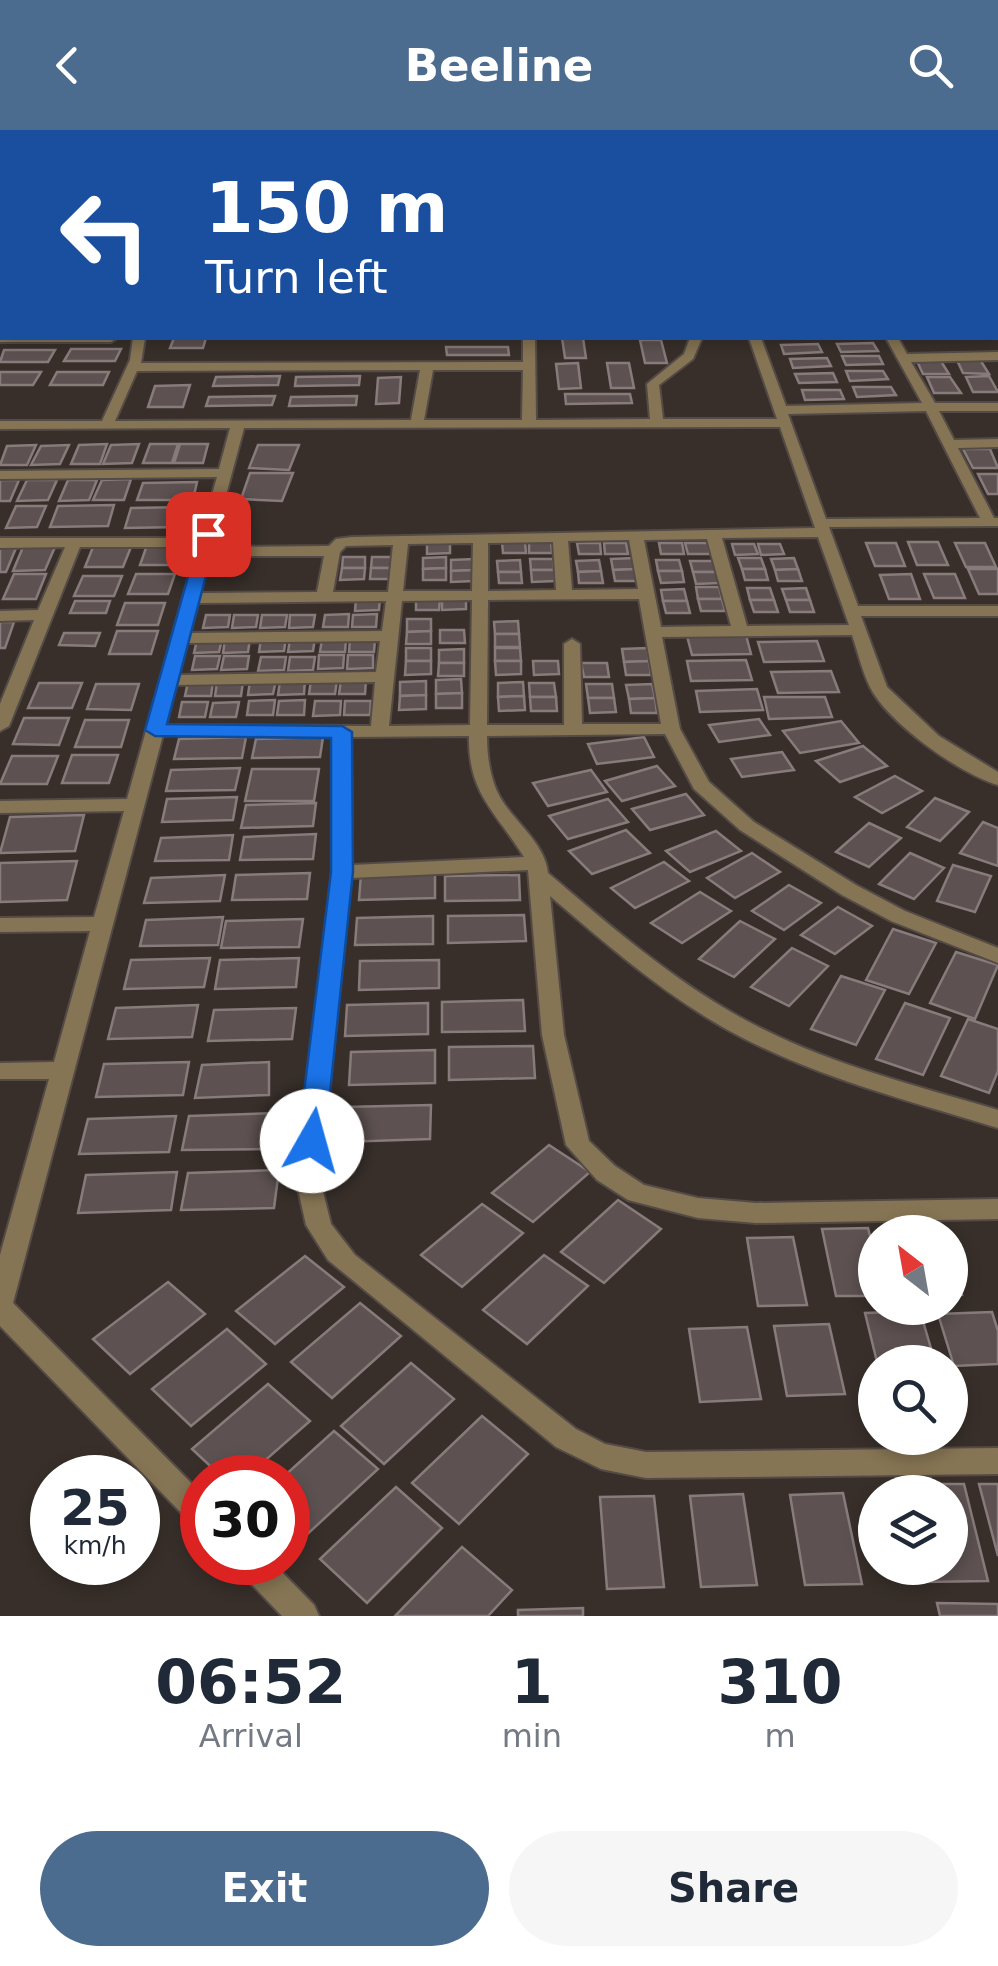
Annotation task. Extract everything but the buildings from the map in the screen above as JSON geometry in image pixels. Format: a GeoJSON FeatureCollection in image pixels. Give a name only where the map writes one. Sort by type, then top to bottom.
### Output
{"type":"FeatureCollection","features":[{"type":"Feature","properties":{"kind":"street"},"geometry":{"type":"LineString","coordinates":[[107,425],[132,367],[139,340]]}},
{"type":"Feature","properties":{"kind":"street"},"geometry":{"type":"LineString","coordinates":[[529,340],[530,424]]}},
{"type":"Feature","properties":{"kind":"street"},"geometry":{"type":"LineString","coordinates":[[657,423],[654,384],[689,356],[695,340]]}},
{"type":"Feature","properties":{"kind":"street"},"geometry":{"type":"LineString","coordinates":[[756,340],[879,688],[932,743],[998,778]]}},
{"type":"Feature","properties":{"kind":"street"},"geometry":{"type":"LineString","coordinates":[[324,596],[333,551],[341,542],[712,534],[993,522],[893,340]]}},
{"type":"Feature","properties":{"kind":"street"},"geometry":{"type":"LineString","coordinates":[[904,358],[998,356]]}},
{"type":"Feature","properties":{"kind":"street"},"geometry":{"type":"LineString","coordinates":[[417,424],[428,366]]}},
{"type":"Feature","properties":{"kind":"street"},"geometry":{"type":"LineString","coordinates":[[132,367],[529,366]]}},
{"type":"Feature","properties":{"kind":"street"},"geometry":{"type":"LineString","coordinates":[[0,425],[657,423],[931,407],[998,407]]}},
{"type":"Feature","properties":{"kind":"street"},"geometry":{"type":"LineString","coordinates":[[180,1491],[0,1305],[6,1263],[63,1070],[238,424]]}},
{"type":"Feature","properties":{"kind":"street"},"geometry":{"type":"LineString","coordinates":[[950,444],[998,443]]}},
{"type":"Feature","properties":{"kind":"street"},"geometry":{"type":"LineString","coordinates":[[0,475],[225,474]]}},
{"type":"Feature","properties":{"kind":"street"},"geometry":{"type":"LineString","coordinates":[[712,534],[740,631]]}},
{"type":"Feature","properties":{"kind":"street"},"geometry":{"type":"LineString","coordinates":[[636,536],[671,729],[701,785],[747,826],[790,856],[898,916],[998,956]]}},
{"type":"Feature","properties":{"kind":"street"},"geometry":{"type":"LineString","coordinates":[[560,537],[564,594]]}},
{"type":"Feature","properties":{"kind":"street"},"geometry":{"type":"LineString","coordinates":[[481,538],[478,761],[494,804],[518,832],[538,870],[640,962],[734,1024],[852,1075],[998,1119]]}},
{"type":"Feature","properties":{"kind":"street"},"geometry":{"type":"LineString","coordinates":[[380,732],[382,677],[397,596],[400,540]]}},
{"type":"Feature","properties":{"kind":"street"},"geometry":{"type":"LineString","coordinates":[[0,543],[333,551]]}},
{"type":"Feature","properties":{"kind":"street"},"geometry":{"type":"LineString","coordinates":[[0,726],[5,699],[74,543]]}},
{"type":"Feature","properties":{"kind":"street"},"geometry":{"type":"LineString","coordinates":[[191,598],[648,594]]}},
{"type":"Feature","properties":{"kind":"street"},"geometry":{"type":"LineString","coordinates":[[851,610],[998,612]]}},
{"type":"Feature","properties":{"kind":"street"},"geometry":{"type":"LineString","coordinates":[[0,616],[44,615]]}},
{"type":"Feature","properties":{"kind":"street"},"geometry":{"type":"LineString","coordinates":[[654,632],[857,630]]}},
{"type":"Feature","properties":{"kind":"street"},"geometry":{"type":"LineString","coordinates":[[180,638],[388,636]]}},
{"type":"Feature","properties":{"kind":"street"},"geometry":{"type":"LineString","coordinates":[[572,644],[573,730]]}},
{"type":"Feature","properties":{"kind":"street"},"geometry":{"type":"LineString","coordinates":[[169,680],[382,677]]}},
{"type":"Feature","properties":{"kind":"street"},"geometry":{"type":"LineString","coordinates":[[155,730],[671,729]]}},
{"type":"Feature","properties":{"kind":"street"},"geometry":{"type":"LineString","coordinates":[[342,732],[342,872],[308,1180],[310,1206],[318,1231],[346,1262],[566,1438],[602,1456],[646,1465],[998,1461]]}},
{"type":"Feature","properties":{"kind":"street"},"geometry":{"type":"LineString","coordinates":[[0,807],[135,806]]}},
{"type":"Feature","properties":{"kind":"street"},"geometry":{"type":"LineString","coordinates":[[342,872],[538,870]]}},
{"type":"Feature","properties":{"kind":"street"},"geometry":{"type":"LineString","coordinates":[[538,870],[552,1036],[578,1145],[606,1173],[637,1193],[698,1208],[756,1214],[998,1209]]}},
{"type":"Feature","properties":{"kind":"street"},"geometry":{"type":"LineString","coordinates":[[0,925],[103,924]]}},
{"type":"Feature","properties":{"kind":"street"},"geometry":{"type":"LineString","coordinates":[[0,1071],[63,1070]]}},
{"type":"Feature","properties":{"kind":"street"},"geometry":{"type":"LineString","coordinates":[[273,1585],[303,1616]]}},
{"type":"Feature","properties":{"kind":"route"},"geometry":{"type":"LineString","coordinates":[[208,534],[155,730],[342,732],[342,872],[312,1141]]}}]}
